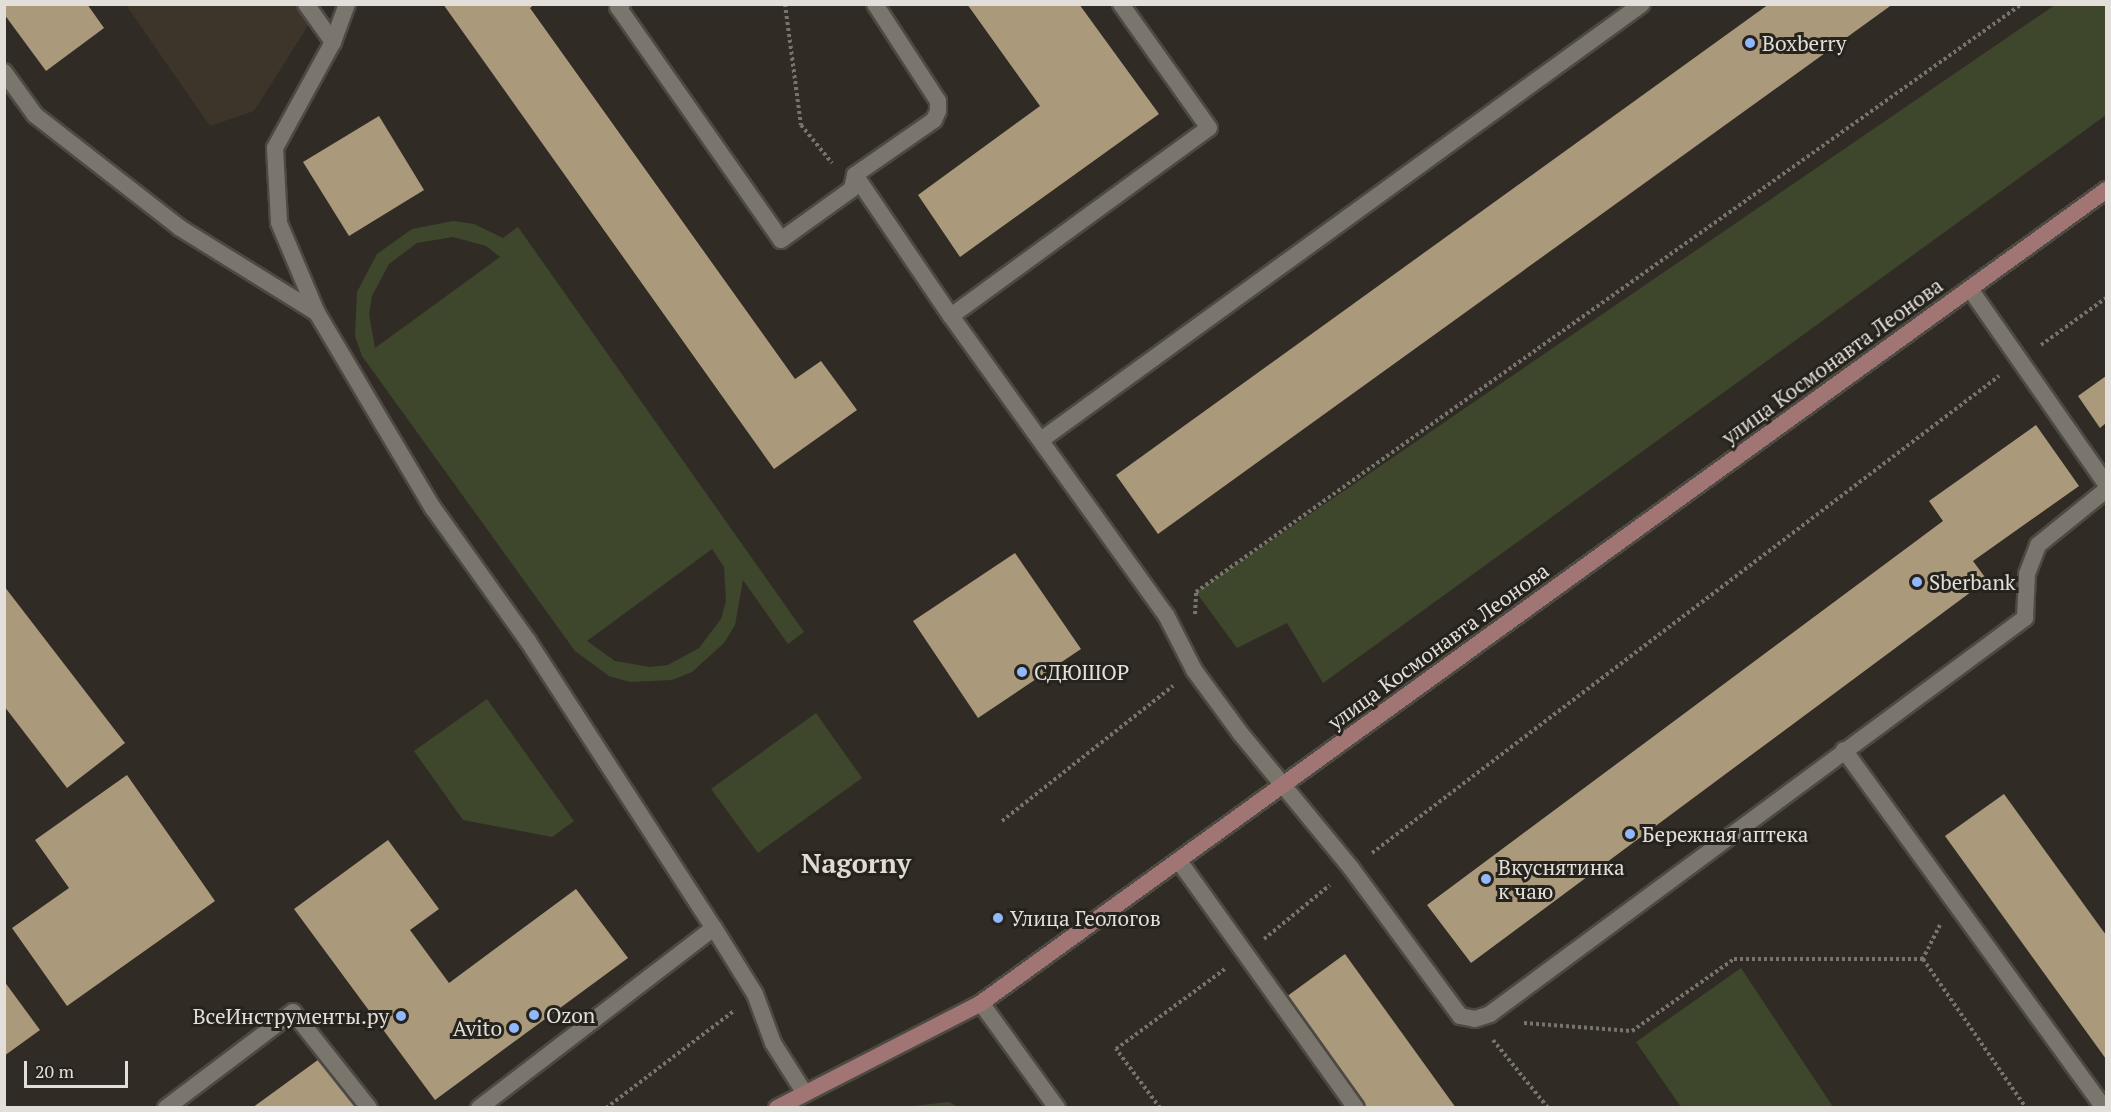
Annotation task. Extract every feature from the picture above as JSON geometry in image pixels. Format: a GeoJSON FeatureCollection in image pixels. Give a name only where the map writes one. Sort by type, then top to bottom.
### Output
{"type":"FeatureCollection","features":[{"type":"Feature","properties":{"kind":"main road","name":"улица Космонавта Леонова"},"geometry":{"type":"LineString","coordinates":[[777,1107],[981,1003],[2105,193]]}},
{"type":"Feature","properties":{"kind":"street"},"geometry":{"type":"LineString","coordinates":[[306,4],[333,42]]}},
{"type":"Feature","properties":{"kind":"street"},"geometry":{"type":"LineString","coordinates":[[347,4],[333,42],[275,148],[279,222],[317,313],[433,508],[528,641],[714,928],[755,994],[773,1043],[804,1092]]}},
{"type":"Feature","properties":{"kind":"street"},"geometry":{"type":"LineString","coordinates":[[622,4],[618,7],[781,240],[934,120],[938,111],[938,101],[875,4]]}},
{"type":"Feature","properties":{"kind":"street"},"geometry":{"type":"LineString","coordinates":[[951,316],[1209,128],[1121,4]]}},
{"type":"Feature","properties":{"kind":"street"},"geometry":{"type":"LineString","coordinates":[[1041,440],[1641,4]]}},
{"type":"Feature","properties":{"kind":"street"},"geometry":{"type":"LineString","coordinates":[[4,72],[35,115],[180,228],[317,313]]}},
{"type":"Feature","properties":{"kind":"street"},"geometry":{"type":"LineString","coordinates":[[853,182],[1166,615],[1194,670],[1240,734],[1285,784],[1351,868],[1460,1016],[1475,1019],[1490,1014],[2025,618],[2027,574],[2038,545],[2106,490]]}},
{"type":"Feature","properties":{"kind":"street"},"geometry":{"type":"LineString","coordinates":[[1970,289],[2106,484]]}},
{"type":"Feature","properties":{"kind":"street"},"geometry":{"type":"LineString","coordinates":[[1844,750],[2104,1107]]}},
{"type":"Feature","properties":{"kind":"street"},"geometry":{"type":"LineString","coordinates":[[1179,861],[1356,1107]]}},
{"type":"Feature","properties":{"kind":"street"},"geometry":{"type":"LineString","coordinates":[[479,1107],[714,928]]}},
{"type":"Feature","properties":{"kind":"street"},"geometry":{"type":"LineString","coordinates":[[981,1003],[1057,1107]]}},
{"type":"Feature","properties":{"kind":"street"},"geometry":{"type":"LineString","coordinates":[[166,1107],[293,1012],[369,1107]]}},
{"type":"Feature","properties":{"kind":"path"},"geometry":{"type":"LineString","coordinates":[[785,4],[801,125],[853,182]]}},
{"type":"Feature","properties":{"kind":"path"},"geometry":{"type":"LineString","coordinates":[[1195,625],[1196,592],[2022,4]]}},
{"type":"Feature","properties":{"kind":"path"},"geometry":{"type":"LineString","coordinates":[[1160,1107],[1116,1049],[1245,954],[1351,868],[2106,298]]}},
{"type":"Feature","properties":{"kind":"path"},"geometry":{"type":"LineString","coordinates":[[1002,821],[1194,670]]}},
{"type":"Feature","properties":{"kind":"path"},"geometry":{"type":"LineString","coordinates":[[1923,958],[1953,900]]}},
{"type":"Feature","properties":{"kind":"path"},"geometry":{"type":"LineString","coordinates":[[1520,1023],[1632,1031],[1734,959],[1923,958]]}},
{"type":"Feature","properties":{"kind":"path"},"geometry":{"type":"LineString","coordinates":[[1923,958],[2026,1107]]}},
{"type":"Feature","properties":{"kind":"path"},"geometry":{"type":"LineString","coordinates":[[606,1107],[755,994]]}},
{"type":"Feature","properties":{"kind":"path"},"geometry":{"type":"LineString","coordinates":[[1475,1019],[1548,1107]]}},
{"type":"Feature","properties":{"kind":"shaded area"},"geometry":{"type":"Polygon","coordinates":[[[126,5],[321,5],[254,111],[210,126],[126,5]]]}},
{"type":"Feature","properties":{"kind":"green space"},"geometry":{"type":"Polygon","coordinates":[[[2055,5],[2106,5],[2106,115],[1323,683],[1287,623],[1237,648],[1196,592],[2055,5]]]}},
{"type":"Feature","properties":{"kind":"green space"},"geometry":{"type":"Polygon","coordinates":[[[453,221],[474,224],[503,238],[518,227],[804,632],[788,644],[743,580],[735,625],[724,643],[692,672],[672,680],[630,682],[609,676],[575,651],[362,356],[355,336],[357,292],[377,254],[412,229],[453,221]],[[453,237],[417,243],[389,264],[372,296],[369,314],[375,348],[500,257],[486,246],[453,237]],[[712,549],[587,641],[615,661],[650,667],[668,665],[699,648],[721,619],[726,601],[724,567],[712,549]]]}},
{"type":"Feature","properties":{"kind":"green space"},"geometry":{"type":"Polygon","coordinates":[[[487,699],[574,821],[552,837],[463,820],[414,751],[487,699]]]}},
{"type":"Feature","properties":{"kind":"green space"},"geometry":{"type":"Polygon","coordinates":[[[816,713],[862,778],[758,853],[711,789],[816,713]]]}},
{"type":"Feature","properties":{"kind":"green space"},"geometry":{"type":"Polygon","coordinates":[[[1741,968],[1833,1107],[1681,1107],[1636,1042],[1741,968]]]}},
{"type":"Feature","properties":{"kind":"green space"},"geometry":{"type":"Polygon","coordinates":[[[949,1102],[958,1107],[904,1107],[949,1102]]]}},
{"type":"Feature","properties":{"kind":"building"},"geometry":{"type":"Polygon","coordinates":[[[4,4],[87,4],[104,28],[46,71],[4,14],[4,4]]]}},
{"type":"Feature","properties":{"kind":"building"},"geometry":{"type":"Polygon","coordinates":[[[443,4],[535,4],[530,8],[795,379],[821,361],[857,410],[774,469],[443,4]]]}},
{"type":"Feature","properties":{"kind":"building"},"geometry":{"type":"Polygon","coordinates":[[[967,4],[1079,4],[1159,114],[960,257],[918,195],[1040,106],[967,4]]]}},
{"type":"Feature","properties":{"kind":"building"},"geometry":{"type":"Polygon","coordinates":[[[1769,4],[1893,4],[1158,534],[1116,475],[1769,4]]]}},
{"type":"Feature","properties":{"kind":"building"},"geometry":{"type":"Polygon","coordinates":[[[379,116],[424,190],[349,236],[303,162],[379,116]]]}},
{"type":"Feature","properties":{"kind":"building"},"geometry":{"type":"Polygon","coordinates":[[[2106,376],[2106,423],[2100,428],[2078,396],[2106,376]]]}},
{"type":"Feature","properties":{"kind":"building"},"geometry":{"type":"Polygon","coordinates":[[[2036,425],[2079,486],[1973,561],[1987,580],[1471,963],[1427,905],[1943,521],[1929,501],[2036,425]]]}},
{"type":"Feature","properties":{"kind":"building"},"geometry":{"type":"Polygon","coordinates":[[[1015,553],[1081,649],[978,718],[913,621],[1015,553]]]}},
{"type":"Feature","properties":{"kind":"building"},"geometry":{"type":"Polygon","coordinates":[[[4,586],[125,743],[67,788],[4,706],[4,586]]]}},
{"type":"Feature","properties":{"kind":"building"},"geometry":{"type":"Polygon","coordinates":[[[127,775],[215,901],[67,1006],[12,928],[69,888],[35,840],[127,775]]]}},
{"type":"Feature","properties":{"kind":"building"},"geometry":{"type":"Polygon","coordinates":[[[2004,794],[2106,935],[2106,1059],[1945,836],[2004,794]]]}},
{"type":"Feature","properties":{"kind":"building"},"geometry":{"type":"Polygon","coordinates":[[[388,840],[439,909],[410,930],[449,983],[576,889],[628,958],[435,1100],[294,909],[388,840]]]}},
{"type":"Feature","properties":{"kind":"building"},"geometry":{"type":"Polygon","coordinates":[[[1345,954],[1456,1108],[1366,1108],[1286,997],[1345,954]]]}},
{"type":"Feature","properties":{"kind":"building"},"geometry":{"type":"Polygon","coordinates":[[[4,981],[40,1030],[4,1056],[4,981]]]}},
{"type":"Feature","properties":{"kind":"building"},"geometry":{"type":"Polygon","coordinates":[[[322,1057],[359,1108],[252,1108],[322,1057]]]}},
{"type":"Feature","properties":{"kind":"place","name":"Boxberry"},"geometry":{"type":"Point","coordinates":[1750,43]}},
{"type":"Feature","properties":{"kind":"place","name":"Sberbank"},"geometry":{"type":"Point","coordinates":[1917,582]}},
{"type":"Feature","properties":{"kind":"place","name":"СДЮШОР"},"geometry":{"type":"Point","coordinates":[1022,672]}},
{"type":"Feature","properties":{"kind":"place","name":"Бережная аптека"},"geometry":{"type":"Point","coordinates":[1630,834]}},
{"type":"Feature","properties":{"kind":"place","name":"Вкуснятинка к чаю"},"geometry":{"type":"Point","coordinates":[1486,879]}},
{"type":"Feature","properties":{"kind":"place","name":"Улица Геологов"},"geometry":{"type":"Point","coordinates":[998,918]}},
{"type":"Feature","properties":{"kind":"place","name":"Ozon"},"geometry":{"type":"Point","coordinates":[534,1015]}},
{"type":"Feature","properties":{"kind":"place","name":"ВсеИнструменты.ру"},"geometry":{"type":"Point","coordinates":[401,1016]}},
{"type":"Feature","properties":{"kind":"place","name":"Avito"},"geometry":{"type":"Point","coordinates":[514,1028]}},
{"type":"Feature","properties":{"kind":"district","name":"Nagorny"},"geometry":{"type":"Point","coordinates":[856,864]}}]}
